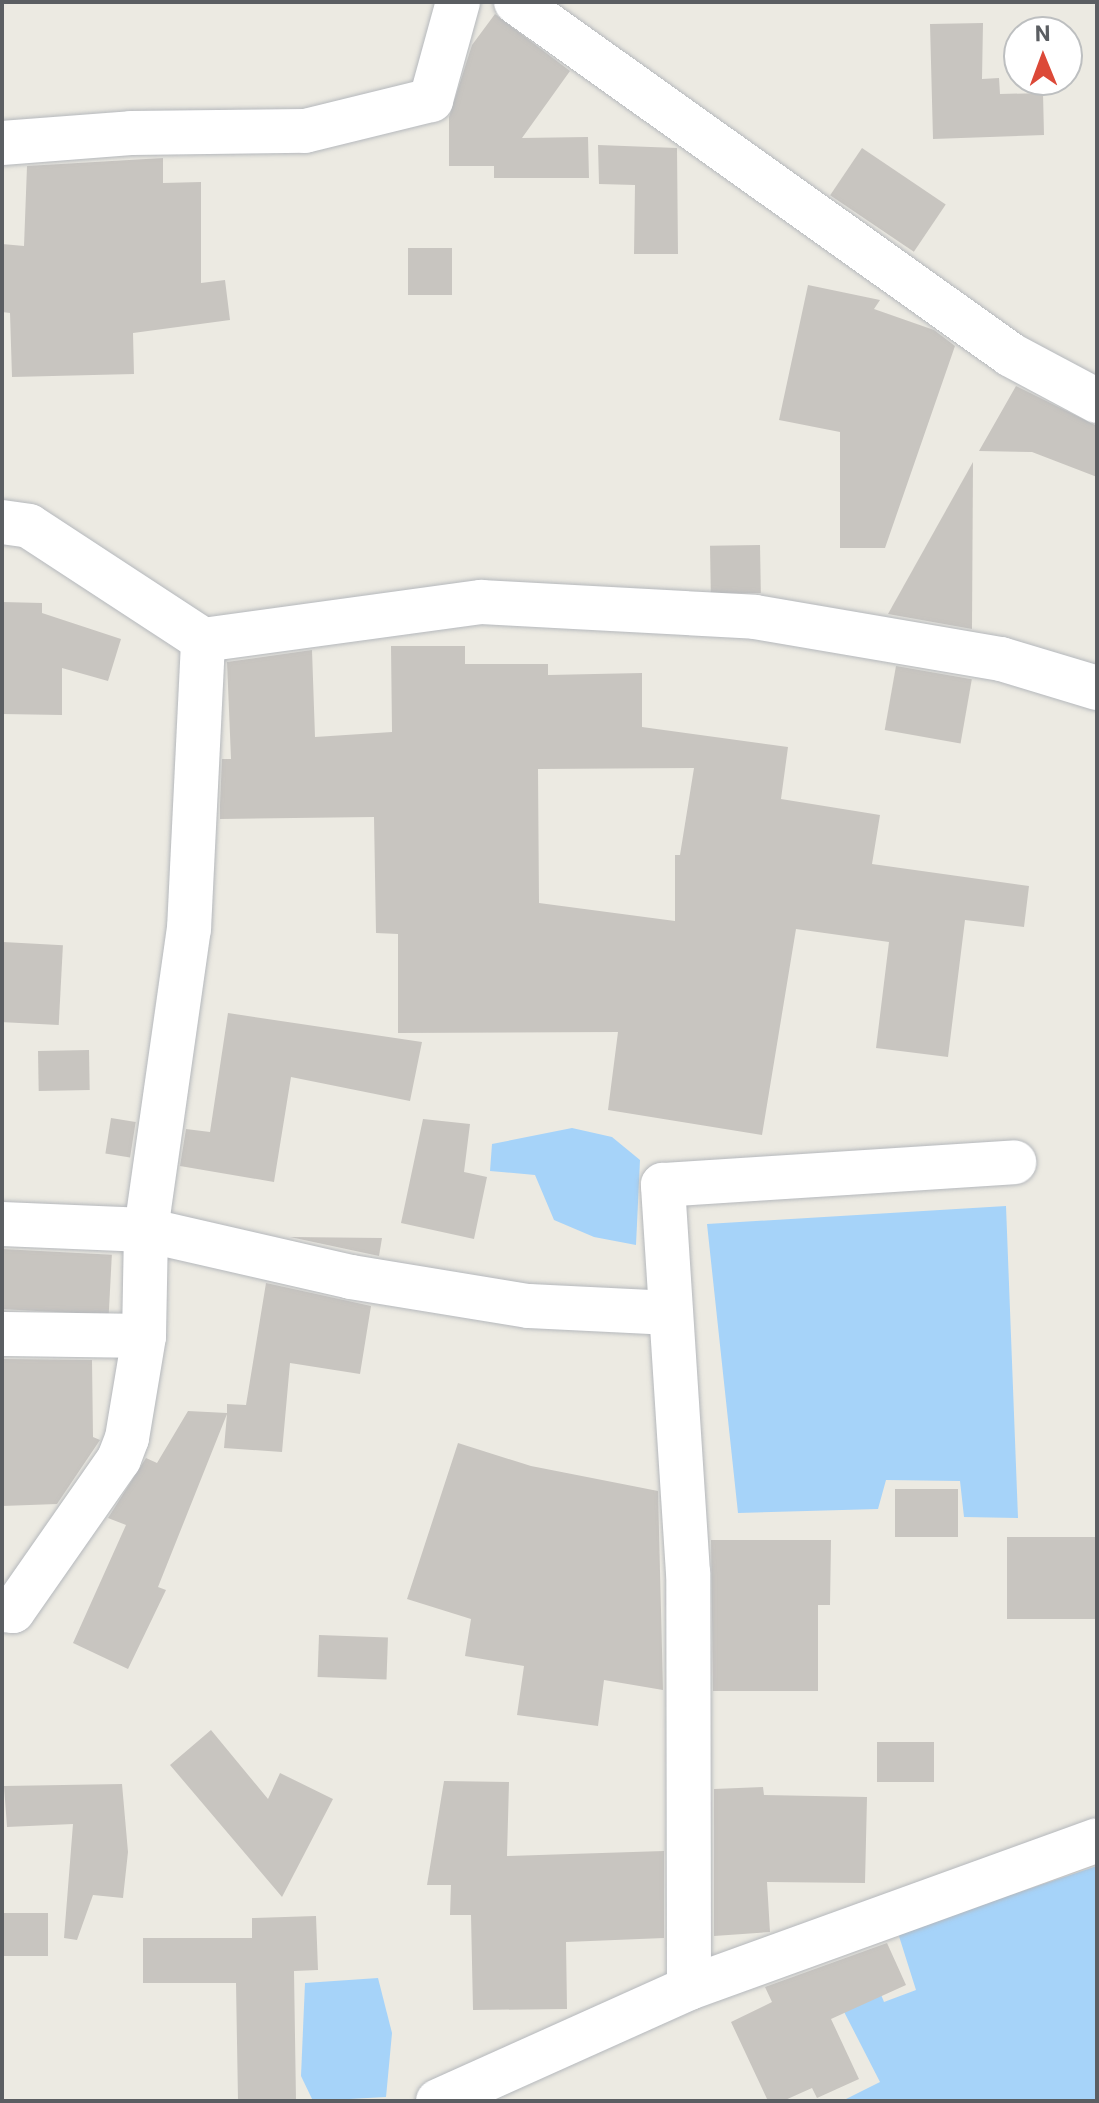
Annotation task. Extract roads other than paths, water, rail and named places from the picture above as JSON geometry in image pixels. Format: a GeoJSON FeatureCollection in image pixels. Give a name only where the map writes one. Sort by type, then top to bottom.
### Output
{"type":"FeatureCollection","features":[{"type":"Feature","properties":{"kind":"street"},"geometry":{"type":"LineString","coordinates":[[2,143],[131,133],[305,131],[431,100],[458,2]]}},
{"type":"Feature","properties":{"kind":"street"},"geometry":{"type":"LineString","coordinates":[[516,2],[1011,355],[1097,401]]}},
{"type":"Feature","properties":{"kind":"street"},"geometry":{"type":"LineString","coordinates":[[2,522],[29,526],[203,640],[481,602],[755,617],[1001,659],[1097,688]]}},
{"type":"Feature","properties":{"kind":"street"},"geometry":{"type":"LineString","coordinates":[[2,1610],[13,1611],[119,1459],[144,1336],[146,1230],[189,929],[203,640]]}},
{"type":"Feature","properties":{"kind":"street"},"geometry":{"type":"LineString","coordinates":[[689,1988],[688,1573],[663,1185],[1014,1162]]}},
{"type":"Feature","properties":{"kind":"street"},"geometry":{"type":"LineString","coordinates":[[2,1224],[146,1230],[351,1277],[529,1306],[671,1313]]}},
{"type":"Feature","properties":{"kind":"street"},"geometry":{"type":"LineString","coordinates":[[2,1334],[144,1336]]}},
{"type":"Feature","properties":{"kind":"street"},"geometry":{"type":"LineString","coordinates":[[438,2101],[689,1988],[1097,1840]]}},
{"type":"Feature","properties":{"kind":"water"},"geometry":{"type":"Polygon","coordinates":[[[572,1128],[612,1137],[640,1160],[636,1245],[594,1237],[554,1220],[535,1175],[490,1171],[492,1144],[572,1128]]]}},
{"type":"Feature","properties":{"kind":"water"},"geometry":{"type":"Polygon","coordinates":[[[1006,1206],[1018,1518],[964,1517],[960,1481],[886,1480],[878,1509],[738,1513],[707,1224],[1006,1206]]]}},
{"type":"Feature","properties":{"kind":"water"},"geometry":{"type":"Polygon","coordinates":[[[1097,1866],[1097,2101],[842,2101],[880,2082],[839,2002],[878,1987],[884,2002],[916,1990],[898,1933],[1097,1866]]]}},
{"type":"Feature","properties":{"kind":"water"},"geometry":{"type":"Polygon","coordinates":[[[378,1978],[392,2033],[386,2097],[313,2101],[301,2076],[305,1983],[378,1978]]]}}]}
